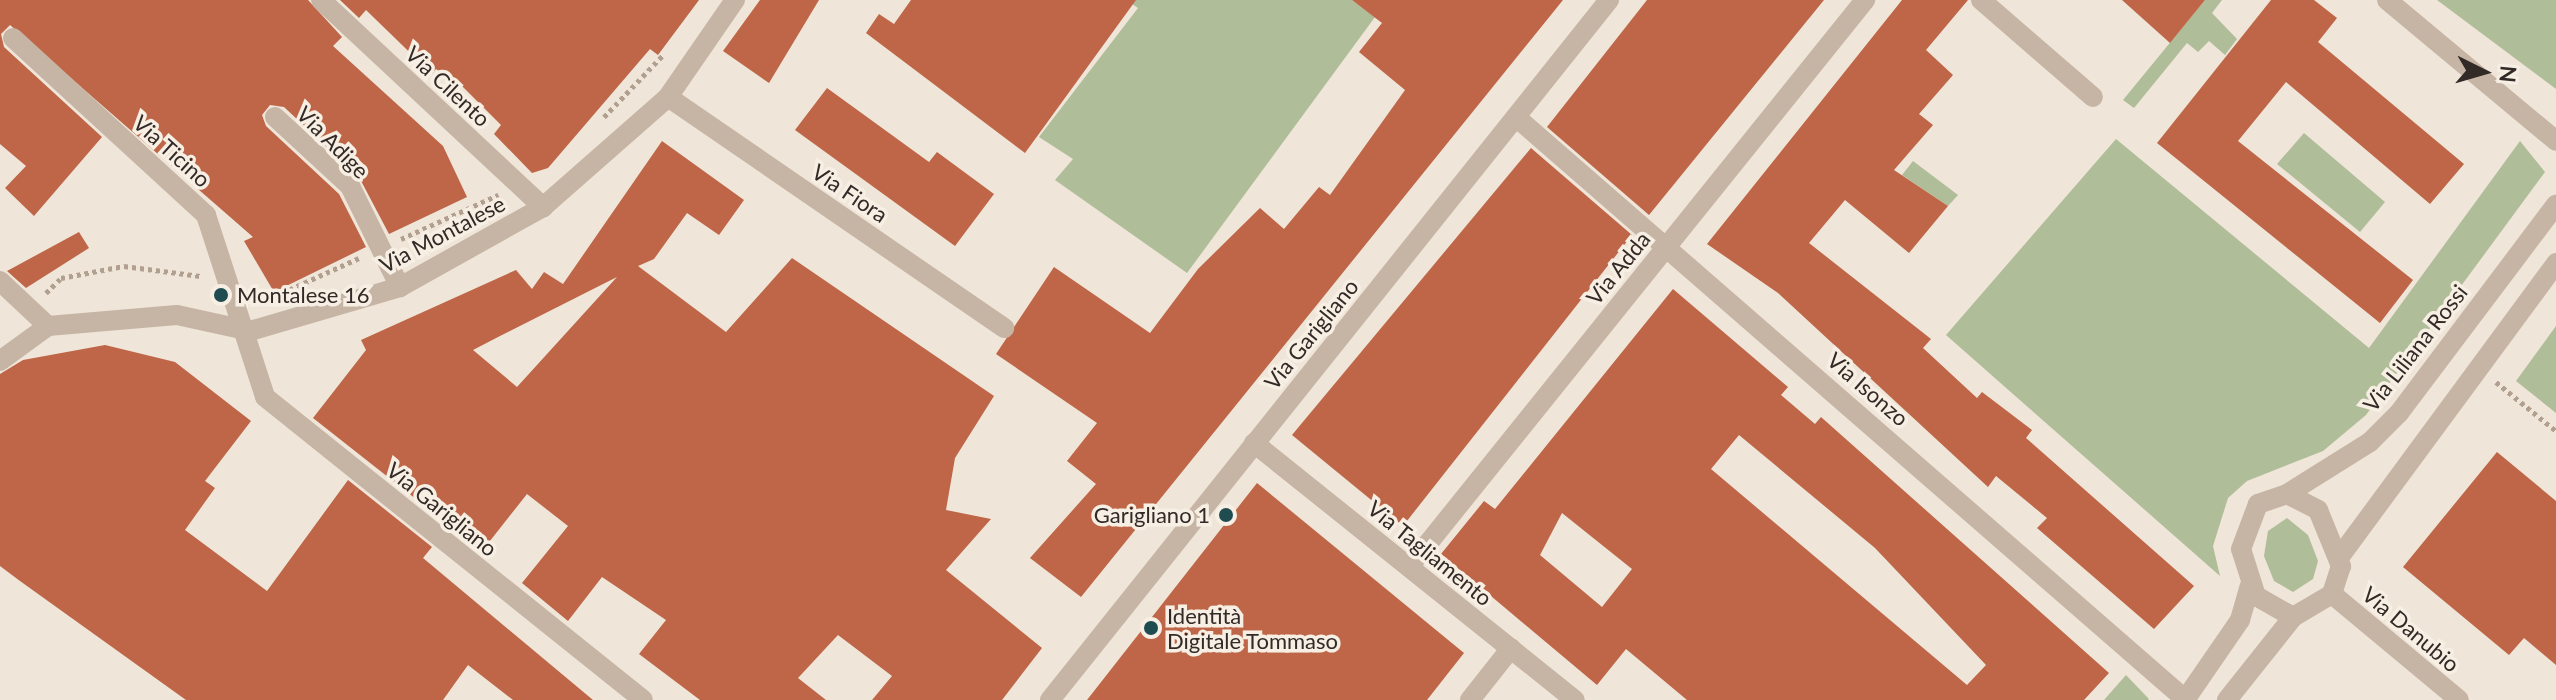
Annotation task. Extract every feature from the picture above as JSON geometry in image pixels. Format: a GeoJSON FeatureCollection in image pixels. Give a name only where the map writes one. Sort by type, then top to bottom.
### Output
{"type":"FeatureCollection","features":[{"type":"Feature","properties":{"kind":"street","name":"Via Cilento"},"geometry":{"type":"LineString","coordinates":[[321,0],[543,207]]}},
{"type":"Feature","properties":{"kind":"street","name":"Via Montalese"},"geometry":{"type":"LineString","coordinates":[[48,326],[177,315],[250,331],[400,287],[543,207],[668,97],[735,0]]}},
{"type":"Feature","properties":{"kind":"street","name":"Via Garigliano"},"geometry":{"type":"LineString","coordinates":[[1050,700],[1609,0]]}},
{"type":"Feature","properties":{"kind":"street","name":"Via Adda"},"geometry":{"type":"LineString","coordinates":[[1409,567],[1865,0]]}},
{"type":"Feature","properties":{"kind":"street"},"geometry":{"type":"LineString","coordinates":[[1981,0],[2093,97]]}},
{"type":"Feature","properties":{"kind":"street"},"geometry":{"type":"LineString","coordinates":[[2387,0],[2556,141]]}},
{"type":"Feature","properties":{"kind":"street","name":"Via Ticino"},"geometry":{"type":"LineString","coordinates":[[13,38],[206,215],[250,331]]}},
{"type":"Feature","properties":{"kind":"street","name":"Via Fiora"},"geometry":{"type":"LineString","coordinates":[[668,97],[1004,328]]}},
{"type":"Feature","properties":{"kind":"street","name":"Via Adige"},"geometry":{"type":"LineString","coordinates":[[275,117],[350,186],[400,287]]}},
{"type":"Feature","properties":{"kind":"street","name":"Via Isonzo"},"geometry":{"type":"LineString","coordinates":[[1516,117],[2186,700]]}},
{"type":"Feature","properties":{"kind":"street","name":"Via Liliana Rossi"},"geometry":{"type":"LineString","coordinates":[[2250,586],[2241,549],[2247,519],[2271,495],[2287,494],[2370,442],[2399,413],[2556,205]]}},
{"type":"Feature","properties":{"kind":"street"},"geometry":{"type":"LineString","coordinates":[[2227,700],[2293,617],[2332,594],[2341,555],[2477,366],[2556,263]]}},
{"type":"Feature","properties":{"kind":"street"},"geometry":{"type":"LineString","coordinates":[[0,281],[48,326],[0,361]]}},
{"type":"Feature","properties":{"kind":"street","name":"Via Garigliano"},"geometry":{"type":"LineString","coordinates":[[250,331],[265,397],[643,700]]}},
{"type":"Feature","properties":{"kind":"street","name":"Via Tagliamento"},"geometry":{"type":"LineString","coordinates":[[1254,443],[1575,700]]}},
{"type":"Feature","properties":{"kind":"street"},"geometry":{"type":"LineString","coordinates":[[2287,494],[2318,510],[2341,555]]}},
{"type":"Feature","properties":{"kind":"street"},"geometry":{"type":"LineString","coordinates":[[2186,700],[2240,620],[2250,586]]}},
{"type":"Feature","properties":{"kind":"street"},"geometry":{"type":"LineString","coordinates":[[2250,586],[2268,607],[2293,617]]}},
{"type":"Feature","properties":{"kind":"street","name":"Via Danubio"},"geometry":{"type":"LineString","coordinates":[[2332,594],[2459,700]]}},
{"type":"Feature","properties":{"kind":"street"},"geometry":{"type":"LineString","coordinates":[[1470,700],[1511,648]]}},
{"type":"Feature","properties":{"kind":"path"},"geometry":{"type":"LineString","coordinates":[[2477,366],[2556,431]]}},
{"type":"Feature","properties":{"kind":"path"},"geometry":{"type":"LineString","coordinates":[[2490,397],[2509,372]]}},
{"type":"Feature","properties":{"kind":"green space"},"geometry":{"type":"Polygon","coordinates":[[[1126,0],[1352,0],[1375,17],[1187,273],[1055,180],[1073,159],[1039,137],[1138,8],[1126,0]]]}},
{"type":"Feature","properties":{"kind":"green space"},"geometry":{"type":"Polygon","coordinates":[[[2205,0],[2222,0],[2212,13],[2237,39],[2225,55],[2209,41],[2198,52],[2187,43],[2134,108],[2123,100],[2205,0]]]}},
{"type":"Feature","properties":{"kind":"green space"},"geometry":{"type":"Polygon","coordinates":[[[2437,0],[2556,0],[2556,89],[2437,0]]]}},
{"type":"Feature","properties":{"kind":"green space"},"geometry":{"type":"Polygon","coordinates":[[[2304,133],[2385,202],[2360,232],[2277,164],[2304,133]]]}},
{"type":"Feature","properties":{"kind":"green space"},"geometry":{"type":"Polygon","coordinates":[[[2116,139],[2369,348],[2520,141],[2545,172],[2366,415],[2323,451],[2247,481],[2228,498],[2213,546],[2220,576],[1946,335],[2116,139]]]}},
{"type":"Feature","properties":{"kind":"green space"},"geometry":{"type":"Polygon","coordinates":[[[1913,161],[1958,195],[1948,206],[1902,175],[1913,161]]]}},
{"type":"Feature","properties":{"kind":"green space"},"geometry":{"type":"Polygon","coordinates":[[[2556,326],[2556,413],[2516,381],[2556,326]]]}},
{"type":"Feature","properties":{"kind":"green space"},"geometry":{"type":"Polygon","coordinates":[[[2287,518],[2308,535],[2318,561],[2313,579],[2293,592],[2274,581],[2264,556],[2268,531],[2287,518]]]}},
{"type":"Feature","properties":{"kind":"green space"},"geometry":{"type":"Polygon","coordinates":[[[2126,675],[2149,699],[2104,700],[2126,675]]]}},
{"type":"Feature","properties":{"kind":"building"},"geometry":{"type":"Polygon","coordinates":[[[0,0],[308,0],[342,37],[333,46],[443,146],[467,197],[389,234],[359,177],[284,107],[270,105],[262,115],[266,126],[339,194],[366,247],[274,292],[244,241],[253,237],[10,25],[1,34],[4,47],[102,137],[34,216],[5,188],[26,166],[0,144],[0,0]]]}},
{"type":"Feature","properties":{"kind":"building"},"geometry":{"type":"Polygon","coordinates":[[[340,0],[699,0],[658,55],[650,49],[548,168],[532,173],[494,134],[501,125],[462,86],[436,69],[432,74],[366,10],[359,18],[340,0]]]}},
{"type":"Feature","properties":{"kind":"building"},"geometry":{"type":"Polygon","coordinates":[[[760,0],[819,0],[769,83],[723,51],[760,0]]]}},
{"type":"Feature","properties":{"kind":"building"},"geometry":{"type":"Polygon","coordinates":[[[911,0],[1136,0],[1025,153],[866,33],[879,14],[894,24],[911,0]]]}},
{"type":"Feature","properties":{"kind":"building"},"geometry":{"type":"Polygon","coordinates":[[[1352,0],[1563,0],[1081,597],[1030,558],[1096,484],[1067,461],[1097,423],[996,354],[1054,267],[1150,333],[1198,269],[1260,208],[1284,229],[1319,187],[1330,195],[1405,90],[1359,52],[1382,23],[1352,0]]]}},
{"type":"Feature","properties":{"kind":"building"},"geometry":{"type":"Polygon","coordinates":[[[1647,0],[1824,0],[1649,215],[1547,127],[1647,0]]]}},
{"type":"Feature","properties":{"kind":"building"},"geometry":{"type":"Polygon","coordinates":[[[1902,0],[1968,0],[1926,50],[1953,75],[1919,114],[1933,125],[1894,170],[1948,206],[1909,253],[1845,200],[1809,243],[1931,339],[1923,348],[1977,398],[1982,392],[2032,430],[2026,438],[2194,586],[2154,629],[2037,528],[2047,518],[1996,476],[1988,487],[1778,293],[1707,244],[1902,0]]]}},
{"type":"Feature","properties":{"kind":"building"},"geometry":{"type":"Polygon","coordinates":[[[2122,0],[2205,0],[2170,43],[2122,0]]]}},
{"type":"Feature","properties":{"kind":"building"},"geometry":{"type":"Polygon","coordinates":[[[2271,0],[2314,0],[2337,18],[2318,42],[2464,164],[2430,204],[2286,82],[2238,141],[2413,280],[2380,323],[2157,143],[2271,0]]]}},
{"type":"Feature","properties":{"kind":"building"},"geometry":{"type":"Polygon","coordinates":[[[827,88],[929,162],[937,152],[994,194],[955,246],[795,130],[827,88]]]}},
{"type":"Feature","properties":{"kind":"building"},"geometry":{"type":"Polygon","coordinates":[[[662,141],[744,200],[719,235],[687,213],[654,259],[638,266],[726,332],[792,258],[994,396],[955,458],[946,510],[991,519],[946,570],[1042,648],[1002,700],[872,700],[892,676],[838,635],[798,678],[826,700],[700,700],[639,654],[666,620],[602,577],[568,621],[522,583],[568,526],[527,494],[482,551],[313,418],[366,350],[361,340],[516,270],[532,289],[544,272],[563,284],[662,141]],[[617,277],[473,350],[517,387],[617,277]]]}},
{"type":"Feature","properties":{"kind":"building"},"geometry":{"type":"Polygon","coordinates":[[[1531,148],[1632,235],[1403,526],[1292,435],[1531,148]]]}},
{"type":"Feature","properties":{"kind":"building"},"geometry":{"type":"Polygon","coordinates":[[[79,232],[89,248],[26,288],[7,271],[79,232]]]}},
{"type":"Feature","properties":{"kind":"building"},"geometry":{"type":"Polygon","coordinates":[[[1673,289],[1788,387],[1781,395],[1815,424],[1821,417],[2109,673],[2084,700],[1687,700],[1626,649],[1597,685],[1441,554],[1484,501],[1495,509],[1673,289]],[[1739,435],[1711,469],[1967,685],[1986,665],[1875,548],[1739,435]],[[1562,513],[1540,555],[1602,607],[1632,569],[1562,513]]]}},
{"type":"Feature","properties":{"kind":"building"},"geometry":{"type":"Polygon","coordinates":[[[105,345],[175,362],[251,421],[205,481],[215,488],[185,530],[267,591],[348,480],[432,547],[423,558],[593,700],[513,700],[468,665],[443,700],[186,700],[20,581],[0,566],[0,374],[23,360],[105,345]]]}},
{"type":"Feature","properties":{"kind":"building"},"geometry":{"type":"Polygon","coordinates":[[[2497,452],[2556,501],[2556,665],[2524,638],[2509,655],[2403,567],[2497,452]]]}},
{"type":"Feature","properties":{"kind":"building"},"geometry":{"type":"Polygon","coordinates":[[[1257,483],[1464,653],[1427,700],[1087,700],[1257,483]]]}},
{"type":"Feature","properties":{"kind":"place","name":"Montalese 16"},"geometry":{"type":"Point","coordinates":[221,295]}},
{"type":"Feature","properties":{"kind":"place","name":"Garigliano 1"},"geometry":{"type":"Point","coordinates":[1226,515]}},
{"type":"Feature","properties":{"kind":"place","name":"Identità Digitale Tommaso"},"geometry":{"type":"Point","coordinates":[1151,628]}}]}
